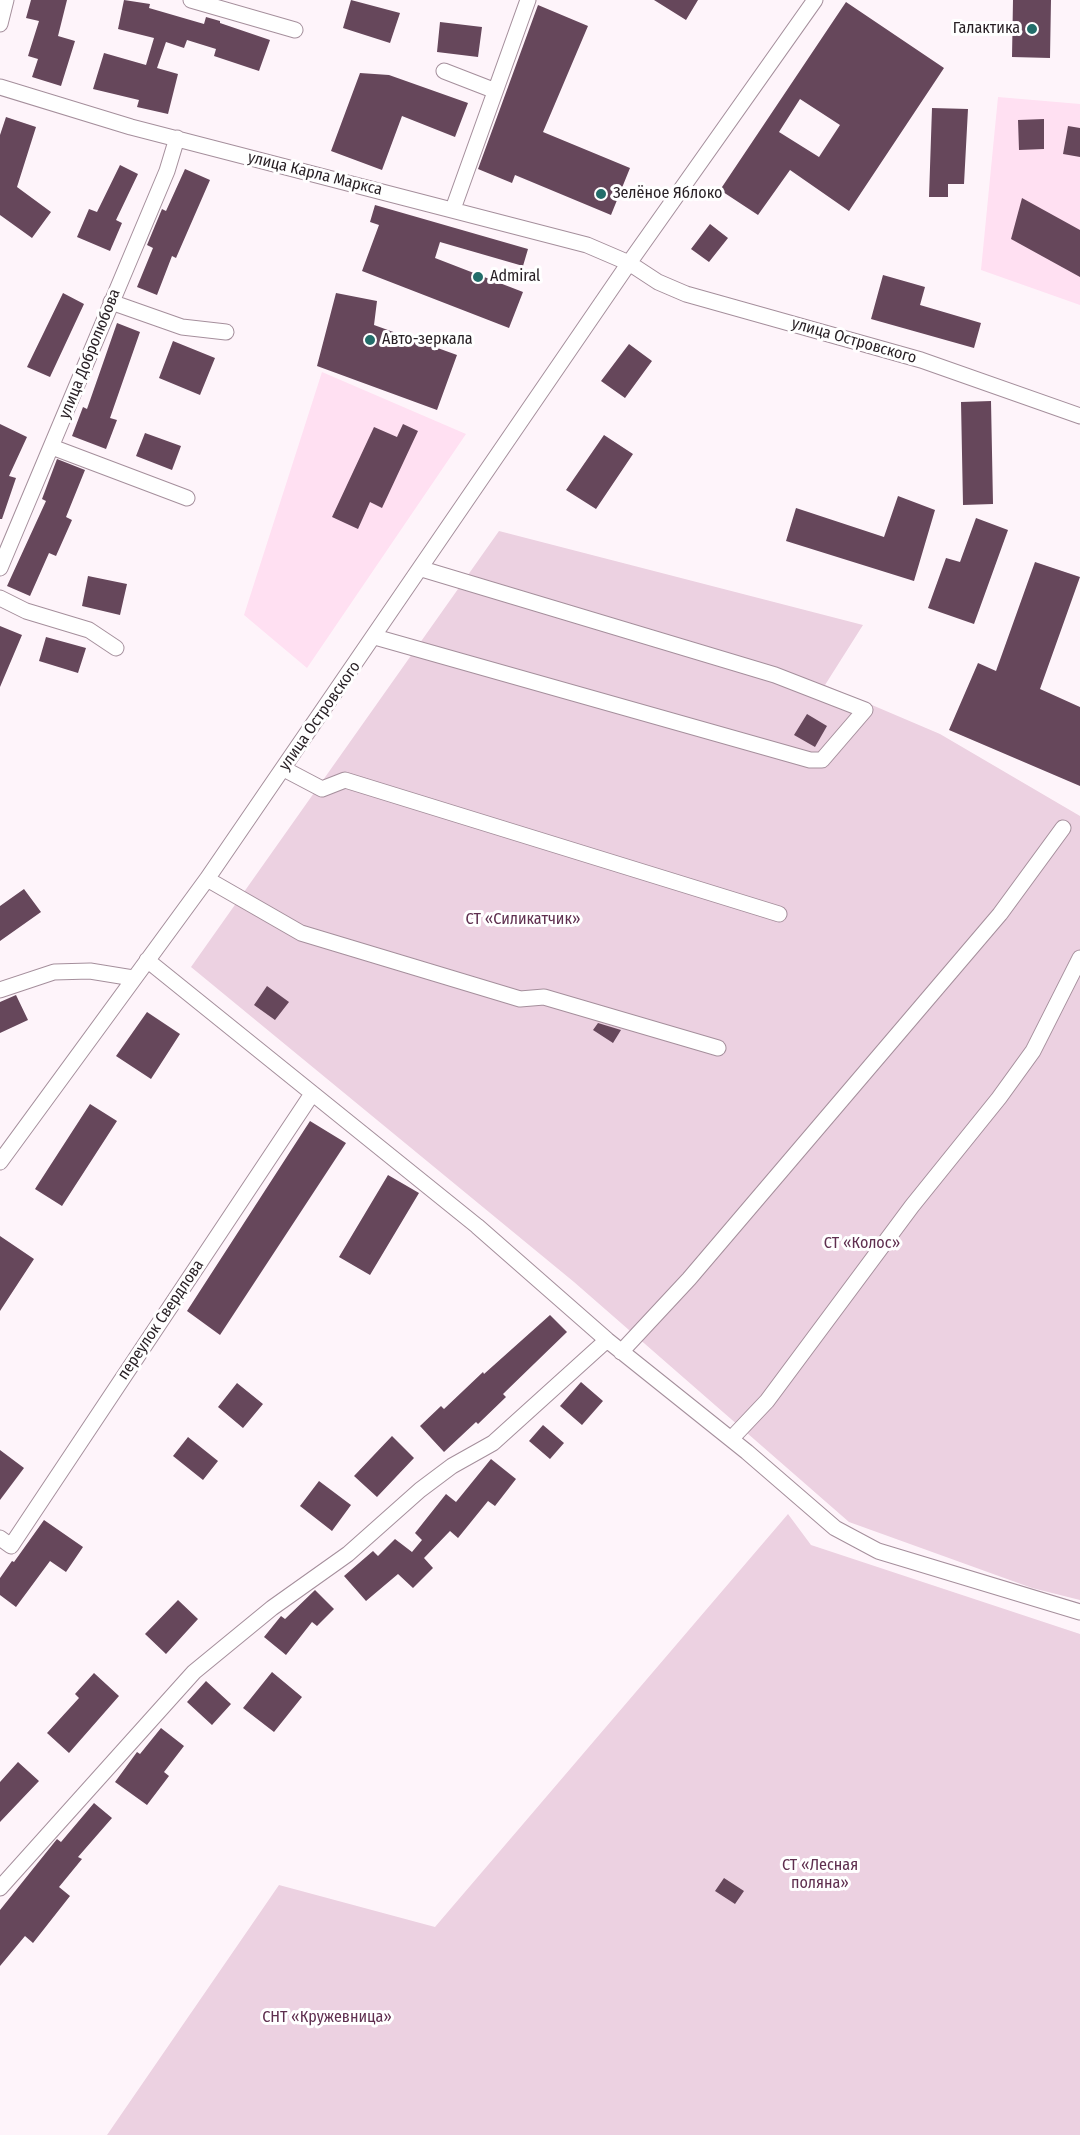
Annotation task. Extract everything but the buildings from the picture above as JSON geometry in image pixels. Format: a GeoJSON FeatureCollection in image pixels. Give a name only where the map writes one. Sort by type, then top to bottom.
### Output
{"type":"FeatureCollection","features":[{"type":"Feature","properties":{"kind":"street"},"geometry":{"type":"LineString","coordinates":[[0,24],[6,0]]}},
{"type":"Feature","properties":{"kind":"street"},"geometry":{"type":"LineString","coordinates":[[191,0],[295,30]]}},
{"type":"Feature","properties":{"kind":"street"},"geometry":{"type":"LineString","coordinates":[[453,209],[528,0]]}},
{"type":"Feature","properties":{"kind":"street","name":"улица Островского"},"geometry":{"type":"LineString","coordinates":[[0,1162],[207,879],[422,569],[629,263],[815,0]]}},
{"type":"Feature","properties":{"kind":"street"},"geometry":{"type":"LineString","coordinates":[[444,71],[494,90]]}},
{"type":"Feature","properties":{"kind":"street","name":"улица Карла Маркса"},"geometry":{"type":"LineString","coordinates":[[0,87],[177,138],[587,245],[629,263]]}},
{"type":"Feature","properties":{"kind":"street","name":"улица Добролюбова"},"geometry":{"type":"LineString","coordinates":[[0,568],[166,171],[177,138]]}},
{"type":"Feature","properties":{"kind":"street","name":"улица Островского"},"geometry":{"type":"LineString","coordinates":[[629,263],[658,282],[686,294],[921,360],[1080,416]]}},
{"type":"Feature","properties":{"kind":"street"},"geometry":{"type":"LineString","coordinates":[[111,302],[182,327],[226,332]]}},
{"type":"Feature","properties":{"kind":"street"},"geometry":{"type":"LineString","coordinates":[[52,447],[187,498]]}},
{"type":"Feature","properties":{"kind":"street"},"geometry":{"type":"LineString","coordinates":[[375,637],[810,760],[822,759],[865,710],[775,675],[422,569]]}},
{"type":"Feature","properties":{"kind":"street"},"geometry":{"type":"LineString","coordinates":[[0,598],[26,611],[89,630],[116,648]]}},
{"type":"Feature","properties":{"kind":"street"},"geometry":{"type":"LineString","coordinates":[[284,769],[322,789],[345,780],[779,914]]}},
{"type":"Feature","properties":{"kind":"street"},"geometry":{"type":"LineString","coordinates":[[621,1352],[689,1279],[1000,914],[1063,828]]}},
{"type":"Feature","properties":{"kind":"street"},"geometry":{"type":"LineString","coordinates":[[207,879],[301,933],[520,999],[544,997],[718,1048]]}},
{"type":"Feature","properties":{"kind":"street"},"geometry":{"type":"LineString","coordinates":[[731,1438],[766,1401],[912,1206],[1006,1089],[1033,1051],[1080,958]]}},
{"type":"Feature","properties":{"kind":"street"},"geometry":{"type":"LineString","coordinates":[[147,960],[477,1226],[621,1352],[731,1438],[835,1528],[878,1551],[1080,1612]]}},
{"type":"Feature","properties":{"kind":"street"},"geometry":{"type":"LineString","coordinates":[[0,990],[54,972],[90,971],[134,978]]}},
{"type":"Feature","properties":{"kind":"street","name":"переулок Свердлова"},"geometry":{"type":"LineString","coordinates":[[5,1542],[312,1094]]}},
{"type":"Feature","properties":{"kind":"street"},"geometry":{"type":"LineString","coordinates":[[0,1888],[194,1672],[272,1608],[348,1554],[420,1490],[452,1466],[493,1443],[607,1340]]}},
{"type":"Feature","properties":{"kind":"shaded area"},"geometry":{"type":"Polygon","coordinates":[[[998,97],[1080,104],[1080,305],[981,270],[998,97]]]}},
{"type":"Feature","properties":{"kind":"shaded area"},"geometry":{"type":"Polygon","coordinates":[[[322,372],[466,434],[307,668],[244,615],[322,372]]]}},
{"type":"Feature","properties":{"kind":"green space"},"geometry":{"type":"Polygon","coordinates":[[[499,531],[863,625],[825,685],[940,734],[1080,816],[1080,1600],[1032,1588],[849,1522],[574,1282],[191,967],[499,531]]]}},
{"type":"Feature","properties":{"kind":"green space","name":"СТ «Лесная поляна»"},"geometry":{"type":"Polygon","coordinates":[[[788,1514],[811,1545],[1080,1634],[1080,2135],[107,2135],[279,1885],[435,1927],[788,1514]]]}},
{"type":"Feature","properties":{"kind":"place","name":"Галактика"},"geometry":{"type":"Point","coordinates":[1032,29]}},
{"type":"Feature","properties":{"kind":"place","name":"Зелёное Яблоко"},"geometry":{"type":"Point","coordinates":[601,194]}},
{"type":"Feature","properties":{"kind":"place","name":"Admiral"},"geometry":{"type":"Point","coordinates":[478,277]}},
{"type":"Feature","properties":{"kind":"place","name":"Авто-зеркала"},"geometry":{"type":"Point","coordinates":[370,340]}},
{"type":"Feature","properties":{"kind":"park label","name":"СТ «Силикатчик»"},"geometry":{"type":"Point","coordinates":[523,920]}},
{"type":"Feature","properties":{"kind":"park label","name":"СТ «Колос»"},"geometry":{"type":"Point","coordinates":[862,1244]}},
{"type":"Feature","properties":{"kind":"park label","name":"СНТ «Кружевница»"},"geometry":{"type":"Point","coordinates":[327,2018]}}]}
